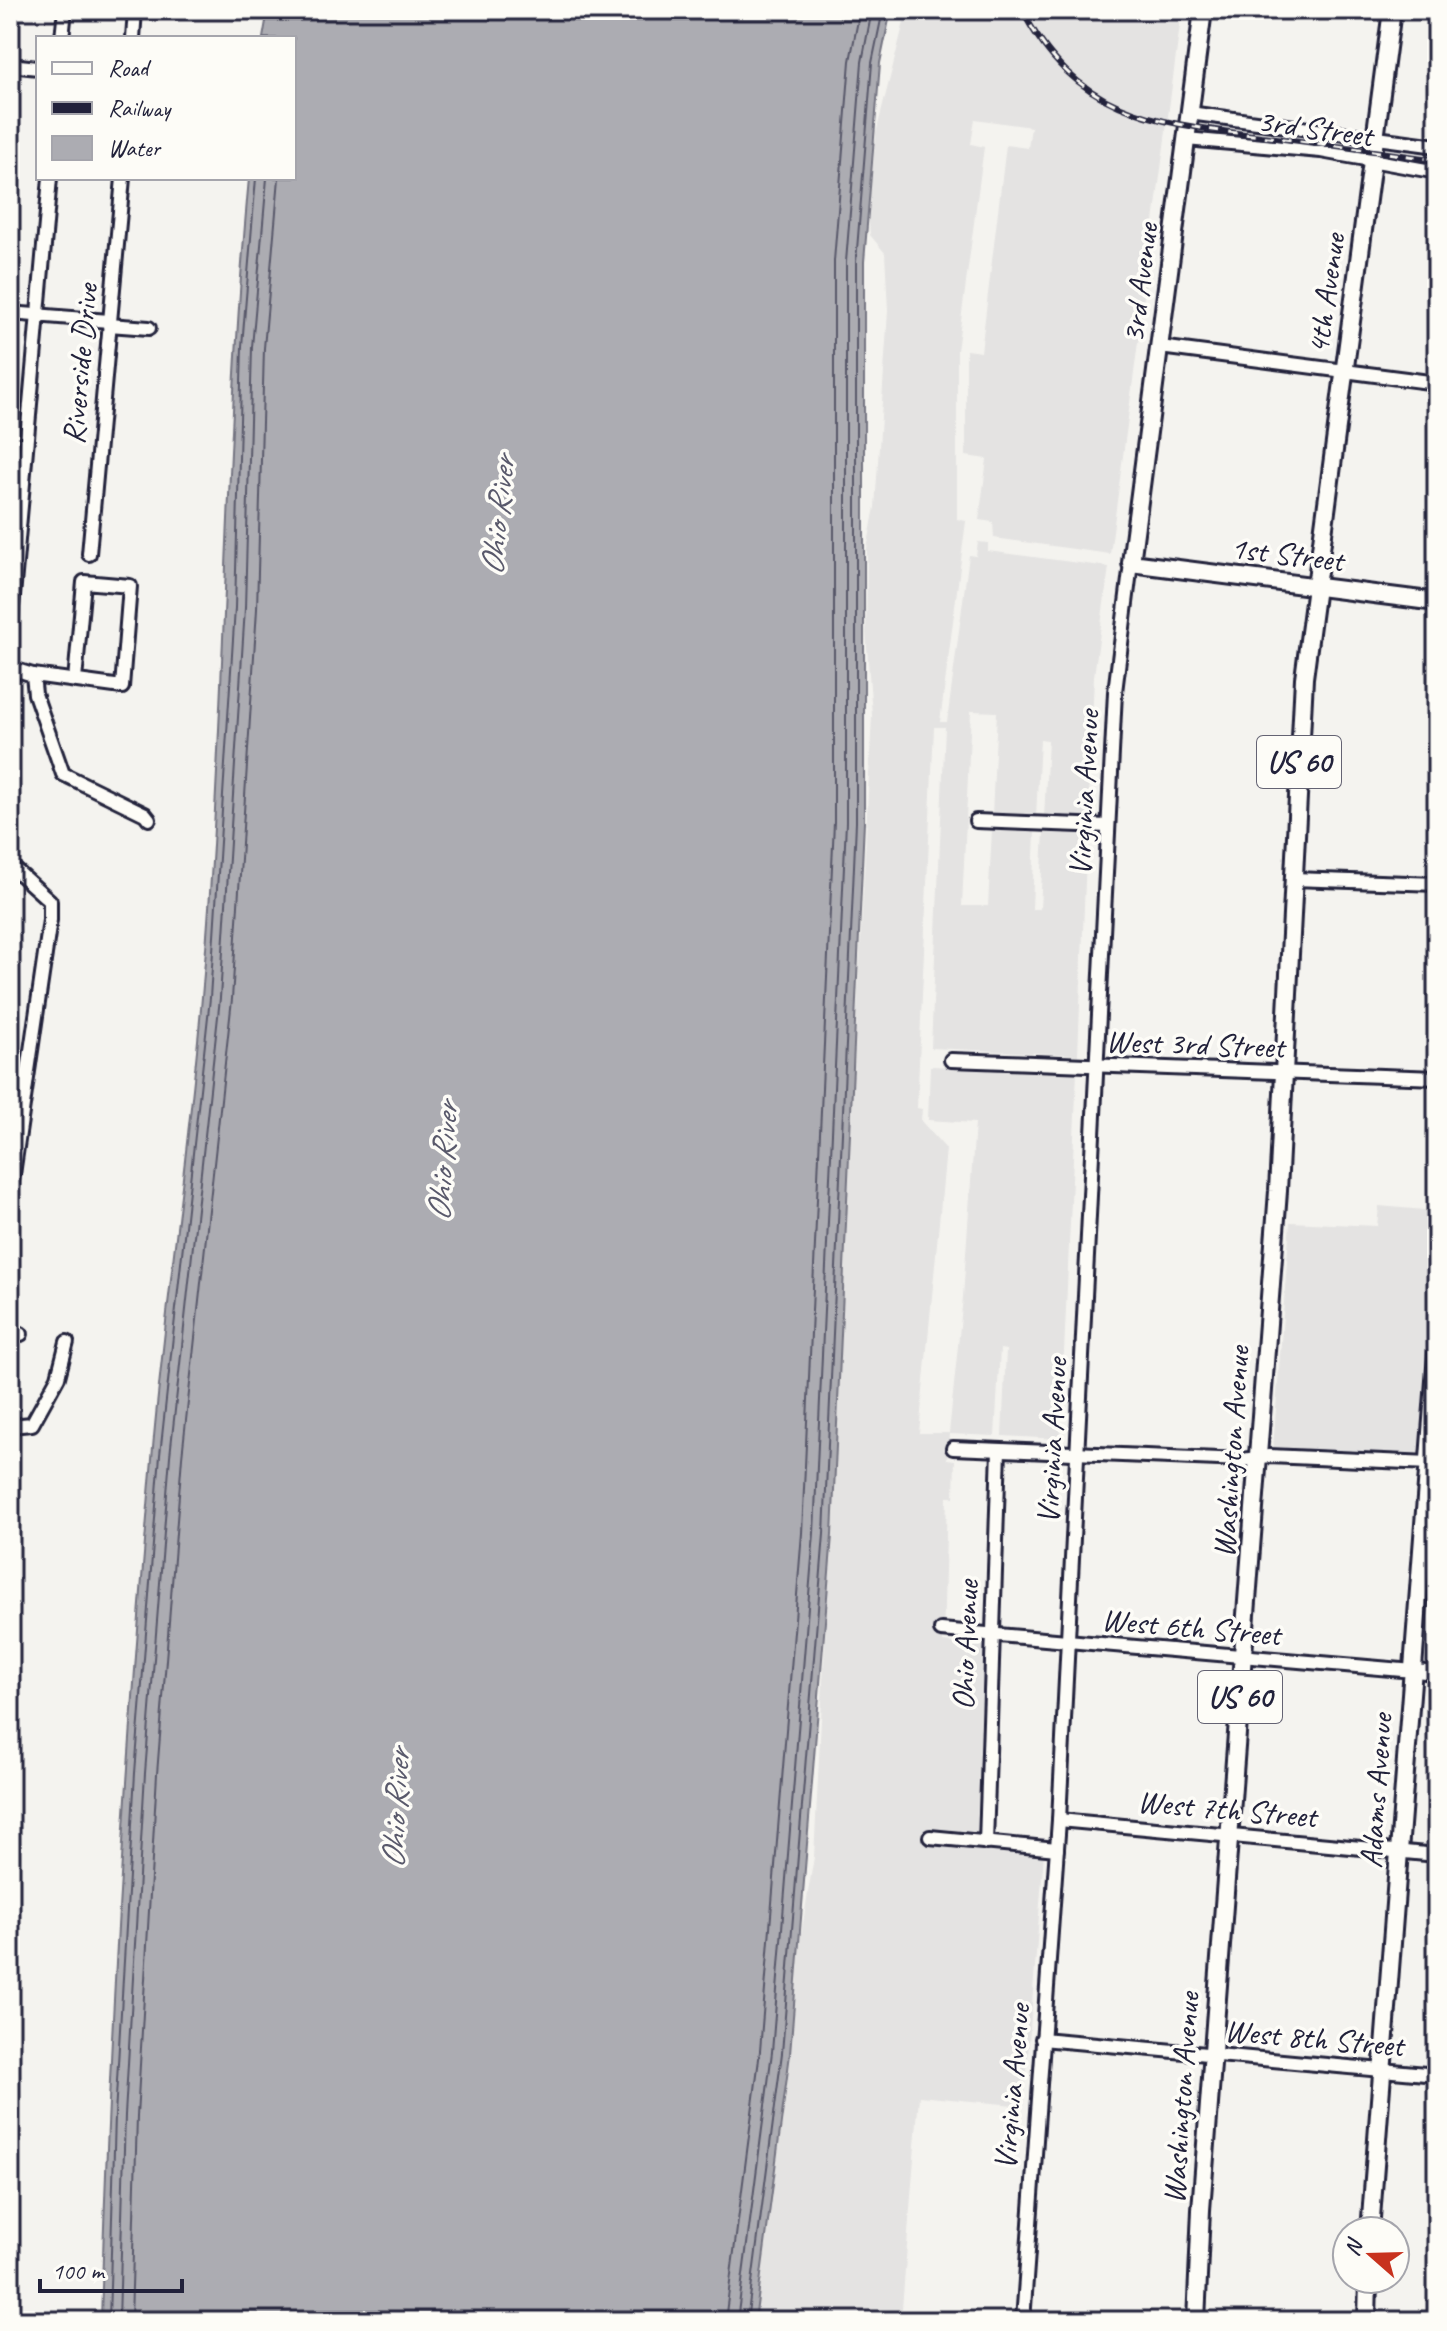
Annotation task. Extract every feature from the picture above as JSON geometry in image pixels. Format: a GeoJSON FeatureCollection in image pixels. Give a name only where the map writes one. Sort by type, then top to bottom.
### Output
{"type":"FeatureCollection","features":[{"type":"Feature","properties":{"kind":"main road","name":"3rd Avenue"},"geometry":{"type":"LineString","coordinates":[[1131,563],[1203,10]]}},
{"type":"Feature","properties":{"kind":"main road","name":"4th Avenue"},"geometry":{"type":"LineString","coordinates":[[1316,586],[1392,10]]}},
{"type":"Feature","properties":{"kind":"main road","name":"1st Street"},"geometry":{"type":"LineString","coordinates":[[1131,563],[1437,602]]}},
{"type":"Feature","properties":{"kind":"main road","name":"Washington Avenue"},"geometry":{"type":"LineString","coordinates":[[1196,2321],[1284,1073],[1304,678],[1316,586]]}},
{"type":"Feature","properties":{"kind":"main road","name":"Adams Avenue"},"geometry":{"type":"LineString","coordinates":[[1371,2215],[1432,1457],[1437,1354]]}},
{"type":"Feature","properties":{"kind":"main road"},"geometry":{"type":"LineString","coordinates":[[1367,2321],[1368,2295]]}},
{"type":"Feature","properties":{"kind":"street"},"geometry":{"type":"LineString","coordinates":[[62,36],[65,10]]}},
{"type":"Feature","properties":{"kind":"street"},"geometry":{"type":"LineString","coordinates":[[133,36],[135,10]]}},
{"type":"Feature","properties":{"kind":"street"},"geometry":{"type":"LineString","coordinates":[[10,65],[36,68]]}},
{"type":"Feature","properties":{"kind":"street","name":"3rd Street"},"geometry":{"type":"LineString","coordinates":[[1189,113],[1437,146]]}},
{"type":"Feature","properties":{"kind":"street","name":"3rd Street"},"geometry":{"type":"LineString","coordinates":[[1186,139],[1321,151],[1437,172]]}},
{"type":"Feature","properties":{"kind":"street"},"geometry":{"type":"LineString","coordinates":[[10,630],[50,180]]}},
{"type":"Feature","properties":{"kind":"street","name":"Riverside Drive"},"geometry":{"type":"LineString","coordinates":[[89,554],[123,180]]}},
{"type":"Feature","properties":{"kind":"street"},"geometry":{"type":"LineString","coordinates":[[10,313],[149,328]]}},
{"type":"Feature","properties":{"kind":"street"},"geometry":{"type":"LineString","coordinates":[[1160,347],[1437,383]]}},
{"type":"Feature","properties":{"kind":"street","name":"Virginia Avenue"},"geometry":{"type":"LineString","coordinates":[[1023,2321],[1059,1820],[1116,674],[1131,563]]}},
{"type":"Feature","properties":{"kind":"street"},"geometry":{"type":"LineString","coordinates":[[10,668],[33,675],[122,687],[130,586],[84,582],[75,680]]}},
{"type":"Feature","properties":{"kind":"street"},"geometry":{"type":"LineString","coordinates":[[33,675],[35,694],[63,774],[145,814],[149,819]]}},
{"type":"Feature","properties":{"kind":"street"},"geometry":{"type":"LineString","coordinates":[[976,821],[1108,826]]}},
{"type":"Feature","properties":{"kind":"street"},"geometry":{"type":"LineString","coordinates":[[10,865],[50,901],[10,1195]]}},
{"type":"Feature","properties":{"kind":"street"},"geometry":{"type":"LineString","coordinates":[[1293,879],[1437,884]]}},
{"type":"Feature","properties":{"kind":"street","name":"West 3rd Street"},"geometry":{"type":"LineString","coordinates":[[951,1060],[1437,1078]]}},
{"type":"Feature","properties":{"kind":"street"},"geometry":{"type":"LineString","coordinates":[[10,1426],[32,1424],[58,1377],[67,1342]]}},
{"type":"Feature","properties":{"kind":"street"},"geometry":{"type":"LineString","coordinates":[[953,1448],[1258,1458],[1432,1457]]}},
{"type":"Feature","properties":{"kind":"street","name":"Ohio Avenue"},"geometry":{"type":"LineString","coordinates":[[986,1843],[999,1450]]}},
{"type":"Feature","properties":{"kind":"street","name":"West 6th Street"},"geometry":{"type":"LineString","coordinates":[[941,1630],[1437,1673]]}},
{"type":"Feature","properties":{"kind":"street","name":"West 7th Street"},"geometry":{"type":"LineString","coordinates":[[1059,1820],[1437,1855]]}},
{"type":"Feature","properties":{"kind":"street"},"geometry":{"type":"LineString","coordinates":[[930,1837],[1057,1849]]}},
{"type":"Feature","properties":{"kind":"street","name":"West 8th Street"},"geometry":{"type":"LineString","coordinates":[[1042,2039],[1437,2075]]}},
{"type":"Feature","properties":{"kind":"shaded area"},"geometry":{"type":"Polygon","coordinates":[[[907,10],[1182,10],[1110,554],[994,538],[993,522],[979,520],[987,459],[966,456],[966,350],[981,352],[1006,145],[1028,148],[1031,127],[975,119],[971,144],[984,147],[957,351],[957,519],[966,521],[940,722],[947,722],[969,555],[976,556],[978,542],[988,543],[988,551],[1109,567],[1094,676],[1088,820],[1044,818],[1048,740],[1040,739],[1036,817],[992,815],[997,712],[971,711],[962,906],[988,906],[992,829],[1035,830],[1032,909],[1040,909],[1044,831],[1087,833],[1078,1055],[931,1048],[945,727],[934,727],[917,1108],[922,1109],[921,1121],[946,1149],[919,1433],[949,1433],[963,1297],[975,1123],[928,1120],[930,1066],[1077,1072],[1060,1439],[1002,1436],[1006,1350],[1000,1349],[995,1436],[949,1434],[947,1459],[955,1460],[954,1497],[947,1497],[943,1642],[987,1647],[980,1834],[935,1830],[934,1842],[1044,1853],[1024,2106],[919,2096],[901,2321],[756,2321],[798,1952],[814,1857],[872,715],[866,633],[867,549],[875,507],[888,311],[885,253],[870,235],[868,215],[876,133],[907,10]]]}},
{"type":"Feature","properties":{"kind":"shaded area"},"geometry":{"type":"Polygon","coordinates":[[[1212,117],[1358,137],[1356,158],[1209,139],[1212,117]]]}},
{"type":"Feature","properties":{"kind":"shaded area"},"geometry":{"type":"Polygon","coordinates":[[[1379,1206],[1436,1211],[1419,1455],[1273,1449],[1290,1222],[1377,1226],[1379,1206]]]}},
{"type":"Feature","properties":{"kind":"water","name":"Ohio River"},"geometry":{"type":"Polygon","coordinates":[[[268,10],[891,10],[880,63],[864,262],[864,822],[832,1535],[790,2054],[755,2321],[101,2321],[114,1997],[127,1782],[157,1401],[197,1055],[210,895],[234,382],[249,180],[296,180],[296,36],[263,36],[268,10]]]}},
{"type":"Feature","properties":{"kind":"railway"},"geometry":{"type":"LineString","coordinates":[[1022,10],[1044,46],[1069,73],[1096,94],[1125,109],[1191,126],[1437,160]]}}]}
